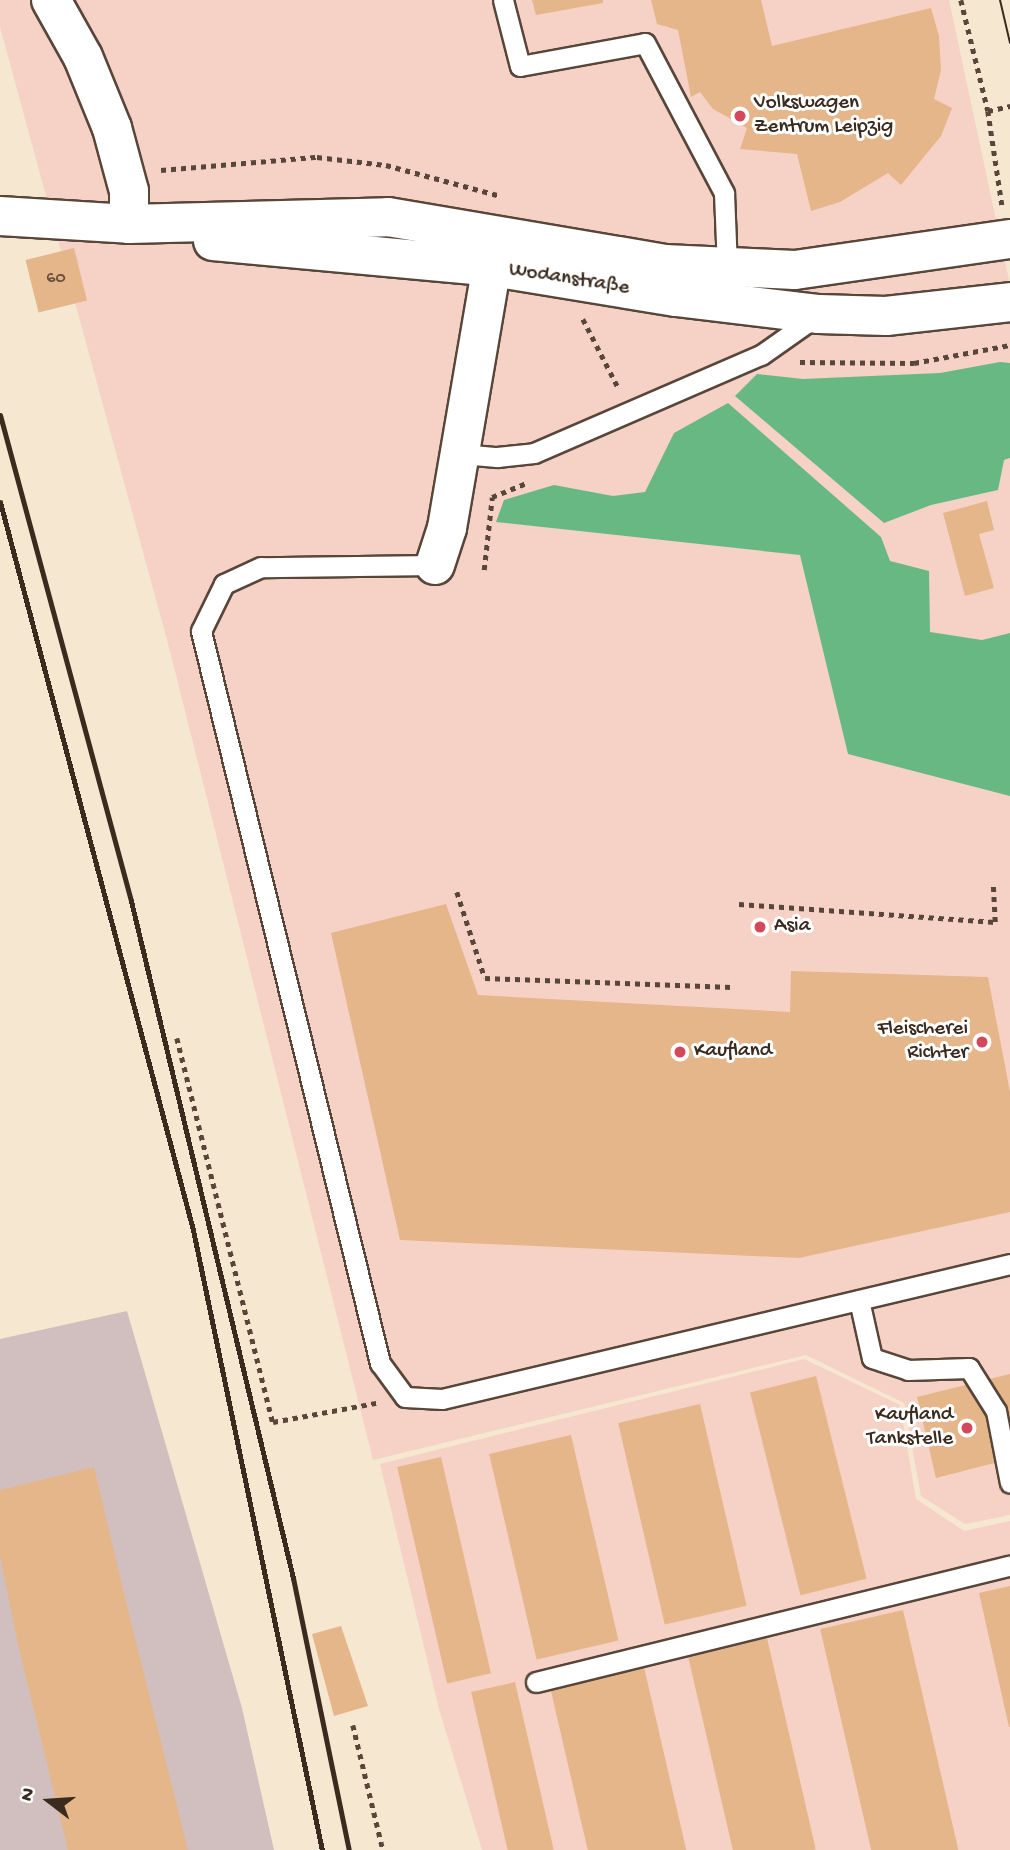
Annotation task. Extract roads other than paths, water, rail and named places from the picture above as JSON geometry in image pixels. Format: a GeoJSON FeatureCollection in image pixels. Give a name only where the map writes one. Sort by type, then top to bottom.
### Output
{"type":"FeatureCollection","features":[{"type":"Feature","properties":{"kind":"street"},"geometry":{"type":"LineString","coordinates":[[51,0],[83,57],[112,128],[129,191],[129,224]]}},
{"type":"Feature","properties":{"kind":"street","name":"Wodanstraße"},"geometry":{"type":"LineString","coordinates":[[0,216],[129,224],[208,240],[495,252],[795,270],[1009,239]]}},
{"type":"Feature","properties":{"kind":"street"},"geometry":{"type":"LineString","coordinates":[[435,565],[447,528],[495,252]]}},
{"type":"Feature","properties":{"kind":"street","name":"Wodanstraße"},"geometry":{"type":"LineString","coordinates":[[495,252],[568,279],[676,298],[819,314],[886,316],[1010,302]]}},
{"type":"Feature","properties":{"kind":"lane"},"geometry":{"type":"LineString","coordinates":[[503,0],[520,66],[645,43],[724,193],[727,267]]}},
{"type":"Feature","properties":{"kind":"lane"},"geometry":{"type":"LineString","coordinates":[[461,454],[497,457],[534,453],[761,355],[819,314]]}},
{"type":"Feature","properties":{"kind":"lane"},"geometry":{"type":"LineString","coordinates":[[435,565],[261,567],[224,584],[201,631],[380,1363],[405,1397],[442,1399],[1010,1264]]}},
{"type":"Feature","properties":{"kind":"lane"},"geometry":{"type":"LineString","coordinates":[[859,1300],[872,1358],[908,1370],[969,1368],[996,1410],[1010,1483]]}},
{"type":"Feature","properties":{"kind":"lane"},"geometry":{"type":"LineString","coordinates":[[536,1682],[1010,1566]]}},
{"type":"Feature","properties":{"kind":"tram line"},"geometry":{"type":"LineString","coordinates":[[1000,0],[1010,43]]}},
{"type":"Feature","properties":{"kind":"railway"},"geometry":{"type":"LineString","coordinates":[[0,415],[131,901],[293,1578],[349,1850]]}},
{"type":"Feature","properties":{"kind":"railway"},"geometry":{"type":"LineString","coordinates":[[0,502],[193,1230],[322,1850]]}},
{"type":"Feature","properties":{"kind":"place","name":"Volkswagen Zentrum Leipzig"},"geometry":{"type":"Point","coordinates":[740,116]}},
{"type":"Feature","properties":{"kind":"place","name":"Asia"},"geometry":{"type":"Point","coordinates":[760,927]}},
{"type":"Feature","properties":{"kind":"place","name":"Fleischerei Richter"},"geometry":{"type":"Point","coordinates":[982,1042]}},
{"type":"Feature","properties":{"kind":"place","name":"Kaufland"},"geometry":{"type":"Point","coordinates":[680,1052]}},
{"type":"Feature","properties":{"kind":"place","name":"Kaufland Tankstelle"},"geometry":{"type":"Point","coordinates":[967,1428]}}]}
